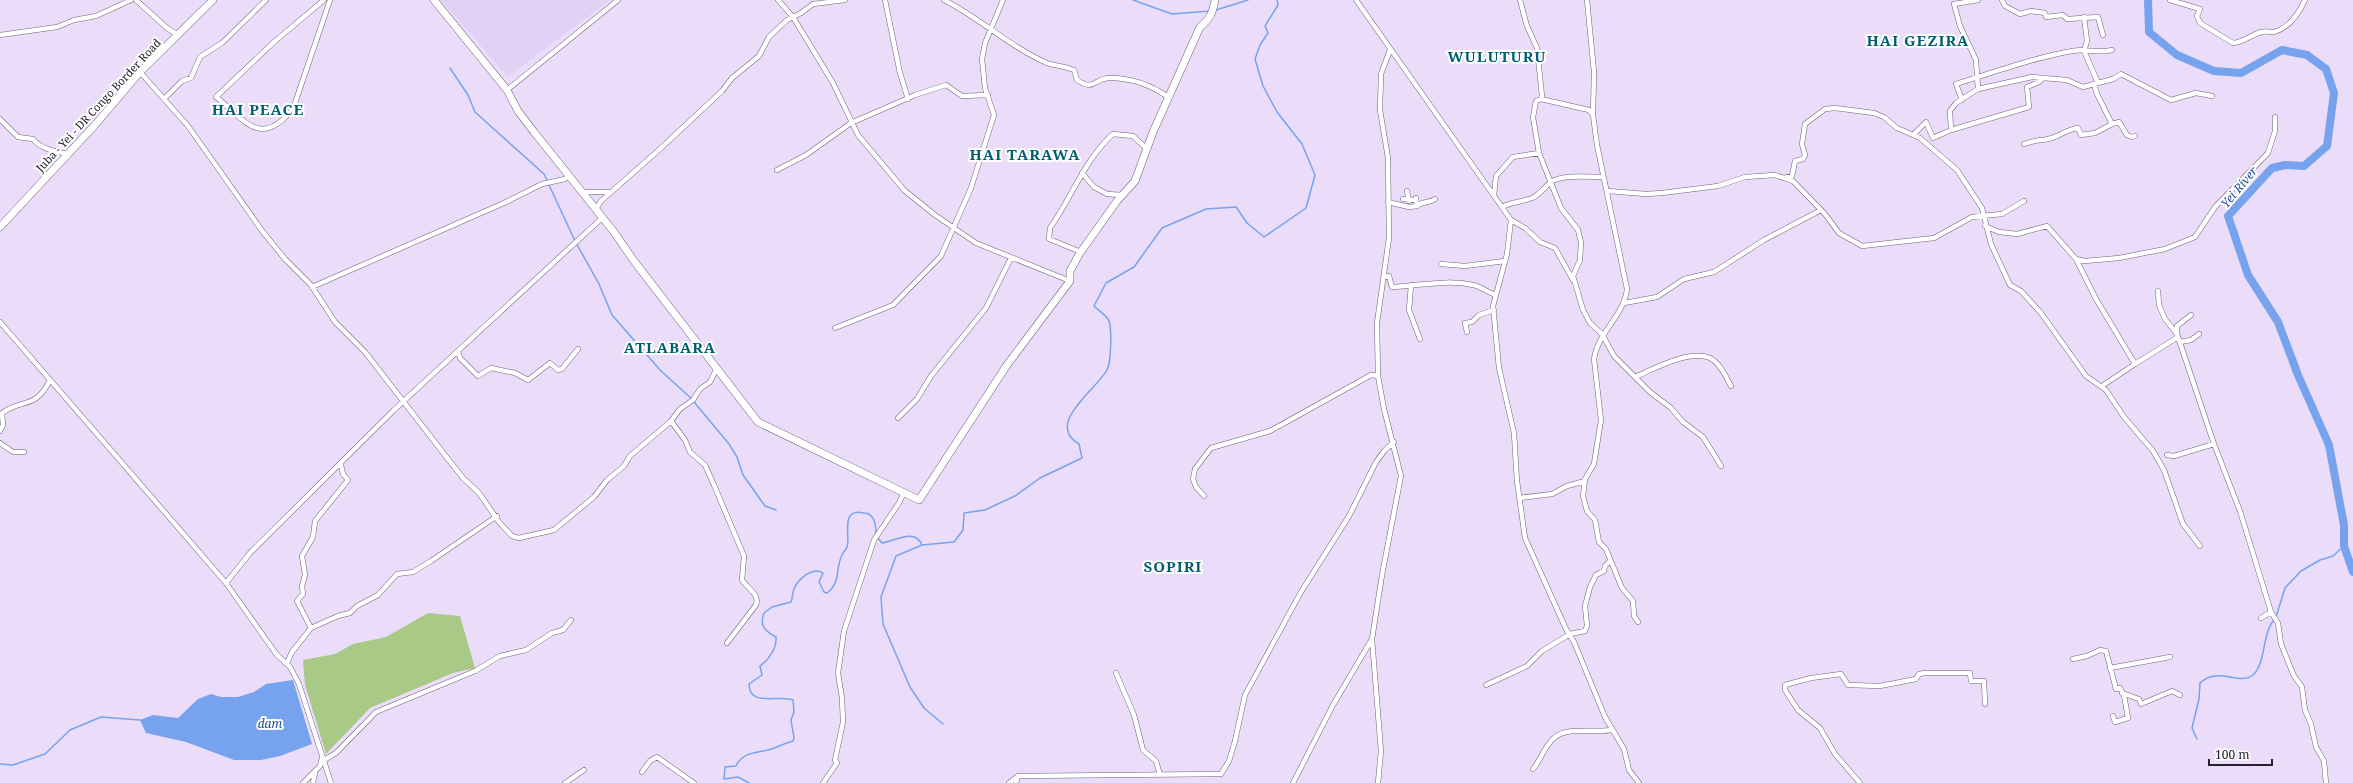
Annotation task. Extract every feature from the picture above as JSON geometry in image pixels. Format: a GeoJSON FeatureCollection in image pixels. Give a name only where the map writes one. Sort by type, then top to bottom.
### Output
{"type":"FeatureCollection","features":[{"type":"Feature","properties":{"kind":"street"},"geometry":{"type":"LineString","coordinates":[[0,35],[57,27],[74,20],[96,16],[131,0]]}},
{"type":"Feature","properties":{"kind":"street"},"geometry":{"type":"LineString","coordinates":[[136,0],[167,28],[178,35]]}},
{"type":"Feature","properties":{"kind":"street","name":"Juba - Yei - DR Congo Border Road"},"geometry":{"type":"LineString","coordinates":[[0,227],[68,154],[140,72],[213,0]]}},
{"type":"Feature","properties":{"kind":"street"},"geometry":{"type":"LineString","coordinates":[[164,100],[182,81],[191,78],[200,57],[222,43],[266,0]]}},
{"type":"Feature","properties":{"kind":"street"},"geometry":{"type":"LineString","coordinates":[[324,0],[274,42],[216,97],[243,122],[251,127],[269,129],[282,122],[293,109],[330,0]]}},
{"type":"Feature","properties":{"kind":"street"},"geometry":{"type":"LineString","coordinates":[[434,0],[507,90],[518,111],[596,209],[758,422],[919,500],[1006,365],[1070,281],[1070,271],[1081,252],[1135,181],[1168,97],[1200,27],[1206,22],[1214,11],[1215,0]]}},
{"type":"Feature","properties":{"kind":"street"},"geometry":{"type":"LineString","coordinates":[[507,90],[618,0]]}},
{"type":"Feature","properties":{"kind":"street"},"geometry":{"type":"LineString","coordinates":[[778,0],[793,17],[833,84],[851,123],[885,170],[904,190],[955,229],[987,249],[1043,268],[1070,281]]}},
{"type":"Feature","properties":{"kind":"street"},"geometry":{"type":"LineString","coordinates":[[596,209],[601,200],[721,92],[732,78],[759,56],[768,37],[793,17],[813,4],[845,0]]}},
{"type":"Feature","properties":{"kind":"street"},"geometry":{"type":"LineString","coordinates":[[885,0],[900,73],[908,99]]}},
{"type":"Feature","properties":{"kind":"street"},"geometry":{"type":"LineString","coordinates":[[944,0],[1042,60],[1074,70],[1077,80],[1086,86],[1090,87],[1108,78],[1131,80],[1151,86],[1168,97]]}},
{"type":"Feature","properties":{"kind":"street"},"geometry":{"type":"LineString","coordinates":[[834,328],[875,314],[901,300],[941,256],[955,229],[978,168],[994,115],[982,72],[982,59],[985,42],[1003,0]]}},
{"type":"Feature","properties":{"kind":"street"},"geometry":{"type":"LineString","coordinates":[[1356,0],[1511,220],[1525,228],[1540,242],[1554,248],[1574,281]]}},
{"type":"Feature","properties":{"kind":"street"},"geometry":{"type":"LineString","coordinates":[[1520,0],[1527,26],[1537,48],[1541,99]]}},
{"type":"Feature","properties":{"kind":"street"},"geometry":{"type":"LineString","coordinates":[[1587,0],[1594,72],[1593,115],[1604,177],[1608,191],[1612,224],[1627,289],[1624,303],[1602,334],[1594,359],[1601,420],[1594,464],[1585,481],[1583,496],[1586,506],[1595,520],[1599,542],[1606,549],[1622,588],[1633,601],[1634,616],[1638,622]]}},
{"type":"Feature","properties":{"kind":"street"},"geometry":{"type":"LineString","coordinates":[[1978,0],[1954,4],[1960,26],[1976,60],[1977,77],[1979,83],[1978,89]]}},
{"type":"Feature","properties":{"kind":"street"},"geometry":{"type":"LineString","coordinates":[[2002,0],[2005,6],[2020,14],[2031,11],[2045,13],[2046,17],[2063,15],[2067,19],[2098,17],[2103,35]]}},
{"type":"Feature","properties":{"kind":"street"},"geometry":{"type":"LineString","coordinates":[[2170,0],[2200,9],[2197,16],[2200,23],[2222,34],[2233,43],[2252,38],[2262,32],[2274,32],[2284,28],[2299,13],[2305,0]]}},
{"type":"Feature","properties":{"kind":"street"},"geometry":{"type":"LineString","coordinates":[[2084,17],[2087,40],[2084,50],[2096,83],[2097,94],[2112,124]]}},
{"type":"Feature","properties":{"kind":"street"},"geometry":{"type":"LineString","coordinates":[[1378,783],[1381,751],[1372,639],[1382,575],[1401,476],[1394,442],[1384,409],[1378,376],[1377,324],[1389,238],[1388,158],[1380,110],[1381,74],[1390,50]]}},
{"type":"Feature","properties":{"kind":"street"},"geometry":{"type":"LineString","coordinates":[[1962,100],[1956,84],[2048,56],[2084,50],[2102,53],[2112,50]]}},
{"type":"Feature","properties":{"kind":"street"},"geometry":{"type":"LineString","coordinates":[[140,72],[192,131],[263,232],[312,287],[335,322],[365,352],[463,478],[479,493],[497,516],[499,522],[516,538],[554,530],[594,497],[607,480],[624,466],[630,456],[671,421],[680,409],[693,400],[700,389],[710,382],[715,372],[718,371]]}},
{"type":"Feature","properties":{"kind":"street"},"geometry":{"type":"LineString","coordinates":[[1951,130],[1950,111],[1956,103],[1978,89],[2032,77],[2067,80],[2083,87],[2113,79],[2121,74],[2170,100],[2196,93],[2212,96]]}},
{"type":"Feature","properties":{"kind":"street"},"geometry":{"type":"LineString","coordinates":[[1914,134],[1926,122],[1933,138],[1951,130],[2029,107],[2027,87],[2039,82],[2043,78]]}},
{"type":"Feature","properties":{"kind":"street"},"geometry":{"type":"LineString","coordinates":[[1979,83],[1987,88]]}},
{"type":"Feature","properties":{"kind":"street"},"geometry":{"type":"LineString","coordinates":[[777,170],[806,155],[851,123],[929,89],[946,85],[962,96],[988,95]]}},
{"type":"Feature","properties":{"kind":"street"},"geometry":{"type":"LineString","coordinates":[[1593,115],[1589,110],[1541,99],[1536,101],[1532,112],[1539,153],[1561,208],[1578,230],[1581,242],[1580,260],[1573,274],[1583,310],[1590,323],[1602,334],[1614,356],[1650,392],[1671,408],[1683,422],[1703,437],[1721,466]]}},
{"type":"Feature","properties":{"kind":"street"},"geometry":{"type":"LineString","coordinates":[[1784,178],[1792,176],[1795,161],[1803,159],[1805,155],[1802,144],[1804,124],[1826,109],[1835,108],[1874,113],[1884,117],[1897,128],[1914,134],[1957,170],[1979,202],[1984,215],[1985,226],[1999,263],[2010,285],[2020,291],[2040,313],[2086,376],[2102,386],[2124,417],[2153,451],[2164,470],[2184,524],[2200,546]]}},
{"type":"Feature","properties":{"kind":"street"},"geometry":{"type":"LineString","coordinates":[[2077,261],[2119,258],[2165,249],[2195,237],[2215,206],[2268,153],[2275,131],[2275,117]]}},
{"type":"Feature","properties":{"kind":"street"},"geometry":{"type":"LineString","coordinates":[[0,119],[18,136],[33,139],[36,144],[55,152],[68,154]]}},
{"type":"Feature","properties":{"kind":"street"},"geometry":{"type":"LineString","coordinates":[[2024,144],[2035,139],[2047,139],[2073,128],[2078,128],[2081,135],[2095,133],[2119,122],[2127,135],[2132,138],[2135,136]]}},
{"type":"Feature","properties":{"kind":"street"},"geometry":{"type":"LineString","coordinates":[[1081,252],[1049,239],[1050,228],[1082,173],[1105,139],[1113,134],[1133,136],[1147,149]]}},
{"type":"Feature","properties":{"kind":"street"},"geometry":{"type":"LineString","coordinates":[[1494,194],[1496,176],[1513,157],[1539,153]]}},
{"type":"Feature","properties":{"kind":"street"},"geometry":{"type":"LineString","coordinates":[[1082,173],[1096,188],[1107,194],[1123,195]]}},
{"type":"Feature","properties":{"kind":"street"},"geometry":{"type":"LineString","coordinates":[[312,287],[504,203],[527,191],[565,179],[569,175]]}},
{"type":"Feature","properties":{"kind":"street"},"geometry":{"type":"LineString","coordinates":[[1608,191],[1646,194],[1662,193],[1718,186],[1757,176],[1775,175],[1793,181],[1821,210],[1839,233],[1862,246],[1934,238],[1972,217],[2002,214],[2024,201]]}},
{"type":"Feature","properties":{"kind":"street"},"geometry":{"type":"LineString","coordinates":[[1502,207],[1508,203],[1533,198],[1543,191],[1551,182],[1578,176],[1604,177]]}},
{"type":"Feature","properties":{"kind":"street"},"geometry":{"type":"LineString","coordinates":[[581,192],[604,193],[612,191]]}},
{"type":"Feature","properties":{"kind":"street"},"geometry":{"type":"LineString","coordinates":[[1407,191],[1409,201]]}},
{"type":"Feature","properties":{"kind":"street"},"geometry":{"type":"LineString","coordinates":[[1403,199],[1409,201],[1416,199],[1417,206]]}},
{"type":"Feature","properties":{"kind":"street"},"geometry":{"type":"LineString","coordinates":[[1388,202],[1409,207],[1417,206],[1423,201],[1432,202],[1435,199]]}},
{"type":"Feature","properties":{"kind":"street"},"geometry":{"type":"LineString","coordinates":[[1624,303],[1656,297],[1684,279],[1714,272],[1764,240],[1821,210]]}},
{"type":"Feature","properties":{"kind":"street"},"geometry":{"type":"LineString","coordinates":[[226,583],[250,552],[458,351],[602,218]]}},
{"type":"Feature","properties":{"kind":"street"},"geometry":{"type":"LineString","coordinates":[[1511,220],[1505,261],[1496,295],[1494,310],[1499,368],[1514,433],[1519,498],[1525,538],[1570,634],[1612,730],[1624,750],[1629,770],[1639,783]]}},
{"type":"Feature","properties":{"kind":"street"},"geometry":{"type":"LineString","coordinates":[[1985,226],[1999,232],[2017,234],[2047,226],[2077,261],[2096,299],[2135,364]]}},
{"type":"Feature","properties":{"kind":"street"},"geometry":{"type":"LineString","coordinates":[[898,418],[917,398],[930,376],[986,308],[1011,258]]}},
{"type":"Feature","properties":{"kind":"street"},"geometry":{"type":"LineString","coordinates":[[1441,264],[1465,266],[1505,261]]}},
{"type":"Feature","properties":{"kind":"street"},"geometry":{"type":"LineString","coordinates":[[1384,277],[1389,276],[1392,287],[1464,283],[1475,285],[1496,295]]}},
{"type":"Feature","properties":{"kind":"street"},"geometry":{"type":"LineString","coordinates":[[1411,285],[1409,310],[1420,339]]}},
{"type":"Feature","properties":{"kind":"street"},"geometry":{"type":"LineString","coordinates":[[2158,291],[2159,305],[2165,319],[2178,336]]}},
{"type":"Feature","properties":{"kind":"street"},"geometry":{"type":"LineString","coordinates":[[1467,332],[1465,323],[1472,322],[1479,315],[1494,310]]}},
{"type":"Feature","properties":{"kind":"street"},"geometry":{"type":"LineString","coordinates":[[2191,315],[2177,326],[2178,336],[2214,444],[2240,511],[2271,612],[2278,623],[2281,644],[2294,676],[2304,694],[2305,710],[2311,724],[2316,747],[2324,761],[2326,783]]}},
{"type":"Feature","properties":{"kind":"street"},"geometry":{"type":"LineString","coordinates":[[0,322],[226,583],[277,655],[287,663],[299,684],[331,783]]}},
{"type":"Feature","properties":{"kind":"street"},"geometry":{"type":"LineString","coordinates":[[2180,342],[2191,340],[2199,334]]}},
{"type":"Feature","properties":{"kind":"street"},"geometry":{"type":"LineString","coordinates":[[2102,386],[2178,336]]}},
{"type":"Feature","properties":{"kind":"street"},"geometry":{"type":"LineString","coordinates":[[458,351],[460,358],[478,376],[491,368],[515,374],[528,380],[540,373],[547,364],[558,370],[562,369],[578,349]]}},
{"type":"Feature","properties":{"kind":"street"},"geometry":{"type":"LineString","coordinates":[[1635,377],[1663,363],[1676,359],[1701,357],[1711,358],[1721,368],[1731,386]]}},
{"type":"Feature","properties":{"kind":"street"},"geometry":{"type":"LineString","coordinates":[[1204,496],[1196,487],[1193,479],[1195,469],[1211,448],[1270,431],[1371,375],[1378,376]]}},
{"type":"Feature","properties":{"kind":"street"},"geometry":{"type":"LineString","coordinates":[[0,432],[3,425],[1,414],[7,410],[36,400],[50,380]]}},
{"type":"Feature","properties":{"kind":"street"},"geometry":{"type":"LineString","coordinates":[[671,421],[685,440],[690,452],[704,465],[714,485],[744,556],[742,580],[753,588],[757,599],[756,605],[727,643]]}},
{"type":"Feature","properties":{"kind":"street"},"geometry":{"type":"LineString","coordinates":[[0,442],[12,452],[24,452]]}},
{"type":"Feature","properties":{"kind":"street"},"geometry":{"type":"LineString","coordinates":[[1009,783],[1018,776],[1221,774],[1229,761],[1235,741],[1245,694],[1301,592],[1349,516],[1376,462],[1385,450],[1394,442]]}},
{"type":"Feature","properties":{"kind":"street"},"geometry":{"type":"LineString","coordinates":[[2167,455],[2174,456],[2214,444]]}},
{"type":"Feature","properties":{"kind":"street"},"geometry":{"type":"LineString","coordinates":[[311,628],[297,601],[303,594],[302,586],[305,575],[302,556],[313,537],[315,521],[348,480],[343,474],[341,465]]}},
{"type":"Feature","properties":{"kind":"street"},"geometry":{"type":"LineString","coordinates":[[1519,498],[1552,494],[1567,486],[1585,481]]}},
{"type":"Feature","properties":{"kind":"street"},"geometry":{"type":"LineString","coordinates":[[824,783],[837,763],[835,760],[836,751],[842,733],[843,710],[838,673],[844,631],[874,540],[893,513],[904,492]]}},
{"type":"Feature","properties":{"kind":"street"},"geometry":{"type":"LineString","coordinates":[[287,663],[292,652],[311,628],[338,616],[350,613],[356,606],[378,595],[397,574],[417,570],[497,516]]}},
{"type":"Feature","properties":{"kind":"street"},"geometry":{"type":"LineString","coordinates":[[1486,685],[1527,666],[1542,651],[1570,634],[1585,631],[1585,606],[1591,583],[1596,575],[1604,572],[1605,566],[1610,561]]}},
{"type":"Feature","properties":{"kind":"street"},"geometry":{"type":"LineString","coordinates":[[2261,618],[2271,612]]}},
{"type":"Feature","properties":{"kind":"street"},"geometry":{"type":"LineString","coordinates":[[304,783],[320,766],[323,758],[336,753],[376,712],[475,671],[500,656],[526,650],[552,633],[563,630],[571,620]]}},
{"type":"Feature","properties":{"kind":"street"},"geometry":{"type":"LineString","coordinates":[[1293,783],[1333,705],[1372,639]]}},
{"type":"Feature","properties":{"kind":"street"},"geometry":{"type":"LineString","coordinates":[[2073,659],[2087,656],[2100,650],[2106,651],[2116,689],[2120,688],[2128,718],[2115,722],[2113,716]]}},
{"type":"Feature","properties":{"kind":"street"},"geometry":{"type":"LineString","coordinates":[[2110,668],[2170,657]]}},
{"type":"Feature","properties":{"kind":"street"},"geometry":{"type":"LineString","coordinates":[[1860,783],[1835,754],[1820,728],[1798,710],[1785,690],[1785,685],[1811,678],[1841,674],[1848,685],[1869,686],[1916,679],[1919,674],[1925,672],[1970,673],[1971,681],[1984,681],[1985,704]]}},
{"type":"Feature","properties":{"kind":"street"},"geometry":{"type":"LineString","coordinates":[[1116,673],[1134,715],[1143,750],[1156,761],[1160,775]]}},
{"type":"Feature","properties":{"kind":"street"},"geometry":{"type":"LineString","coordinates":[[2122,693],[2139,700],[2141,704],[2172,690],[2180,695]]}},
{"type":"Feature","properties":{"kind":"street"},"geometry":{"type":"LineString","coordinates":[[1533,769],[1541,760],[1553,738],[1564,732],[1612,730]]}},
{"type":"Feature","properties":{"kind":"street"},"geometry":{"type":"LineString","coordinates":[[642,772],[650,761],[656,757],[694,783]]}},
{"type":"Feature","properties":{"kind":"street"},"geometry":{"type":"LineString","coordinates":[[565,783],[584,770]]}},
{"type":"Feature","properties":{"kind":"street"},"geometry":{"type":"LineString","coordinates":[[313,783],[315,772]]}},
{"type":"Feature","properties":{"kind":"street"},"geometry":{"type":"LineString","coordinates":[[1016,783],[1018,776]]}},
{"type":"Feature","properties":{"kind":"shaded area"},"geometry":{"type":"Polygon","coordinates":[[[441,0],[610,0],[508,77],[441,0]]]}},
{"type":"Feature","properties":{"kind":"green space"},"geometry":{"type":"Polygon","coordinates":[[[428,613],[460,616],[475,668],[453,673],[370,708],[326,754],[305,685],[303,660],[335,654],[353,644],[386,637],[428,613]]]}},
{"type":"Feature","properties":{"kind":"water","name":"dam"},"geometry":{"type":"Polygon","coordinates":[[[293,680],[312,744],[280,756],[261,760],[234,760],[186,742],[146,733],[140,720],[153,715],[178,718],[198,699],[211,694],[221,697],[238,697],[254,692],[266,684],[293,680]]]}},
{"type":"Feature","properties":{"kind":"waterway"},"geometry":{"type":"LineString","coordinates":[[1133,0],[1172,14],[1210,11]]}},
{"type":"Feature","properties":{"kind":"waterway"},"geometry":{"type":"LineString","coordinates":[[1216,10],[1248,0]]}},
{"type":"Feature","properties":{"kind":"waterway"},"geometry":{"type":"LineString","coordinates":[[943,724],[924,708],[910,687],[883,624],[881,597],[896,556],[922,545],[954,542],[963,530],[964,513],[985,510],[1015,496],[1040,478],[1082,458],[1079,444],[1070,436],[1067,427],[1070,417],[1076,407],[1107,370],[1110,354],[1111,331],[1109,321],[1094,306],[1106,283],[1134,267],[1162,228],[1206,209],[1236,207],[1247,223],[1264,237],[1306,208],[1315,175],[1302,144],[1277,112],[1263,86],[1255,59],[1260,45],[1268,33],[1265,26],[1278,5],[1277,0]]}},
{"type":"Feature","properties":{"kind":"waterway","name":"Yei River"},"geometry":{"type":"LineString","coordinates":[[2148,0],[2149,32],[2177,55],[2214,71],[2241,73],[2282,50],[2307,55],[2326,69],[2334,93],[2327,146],[2304,166],[2285,165],[2272,168],[2228,216],[2248,275],[2278,322],[2298,375],[2329,445],[2344,525],[2344,546],[2353,572]]}},
{"type":"Feature","properties":{"kind":"waterway"},"geometry":{"type":"LineString","coordinates":[[450,68],[468,95],[475,112],[544,174],[575,241],[599,284],[612,315],[661,371],[692,399]]}},
{"type":"Feature","properties":{"kind":"waterway"},"geometry":{"type":"LineString","coordinates":[[694,402],[729,444],[737,457],[743,475],[765,506],[776,510]]}},
{"type":"Feature","properties":{"kind":"waterway"},"geometry":{"type":"LineString","coordinates":[[749,783],[738,777],[724,779],[725,767],[736,766],[739,761],[747,755],[772,749],[793,741],[794,738],[791,720],[794,712],[793,700],[759,698],[754,696],[750,691],[749,684],[762,675],[760,666],[772,653],[776,641],[776,637],[764,628],[762,621],[764,613],[772,607],[791,602],[796,585],[810,572],[819,571],[823,573],[819,582],[824,592],[827,593],[831,589],[836,580],[842,554],[847,547],[848,524],[851,515],[856,512],[870,515],[875,523],[876,535]]}},
{"type":"Feature","properties":{"kind":"waterway"},"geometry":{"type":"LineString","coordinates":[[878,538],[882,543],[909,536],[919,540],[922,545]]}},
{"type":"Feature","properties":{"kind":"waterway"},"geometry":{"type":"LineString","coordinates":[[2276,617],[2285,588],[2301,571],[2320,560],[2333,556],[2344,546]]}},
{"type":"Feature","properties":{"kind":"waterway"},"geometry":{"type":"LineString","coordinates":[[2197,739],[2192,728],[2199,699],[2200,683],[2207,678],[2214,676],[2247,678],[2253,675],[2260,664],[2267,633],[2274,620]]}},
{"type":"Feature","properties":{"kind":"waterway"},"geometry":{"type":"LineString","coordinates":[[0,764],[13,765],[45,754],[70,730],[101,717],[140,720]]}},
{"type":"Feature","properties":{"kind":"district","name":"HAI GEZIRA"},"geometry":{"type":"Point","coordinates":[1918,40]}},
{"type":"Feature","properties":{"kind":"district","name":"WULUTURU"},"geometry":{"type":"Point","coordinates":[1497,56]}},
{"type":"Feature","properties":{"kind":"district","name":"HAI PEACE"},"geometry":{"type":"Point","coordinates":[258,109]}},
{"type":"Feature","properties":{"kind":"district","name":"HAI TARAWA"},"geometry":{"type":"Point","coordinates":[1025,154]}},
{"type":"Feature","properties":{"kind":"district","name":"ATLABARA"},"geometry":{"type":"Point","coordinates":[670,347]}},
{"type":"Feature","properties":{"kind":"district","name":"SOPIRI"},"geometry":{"type":"Point","coordinates":[1173,566]}}]}
